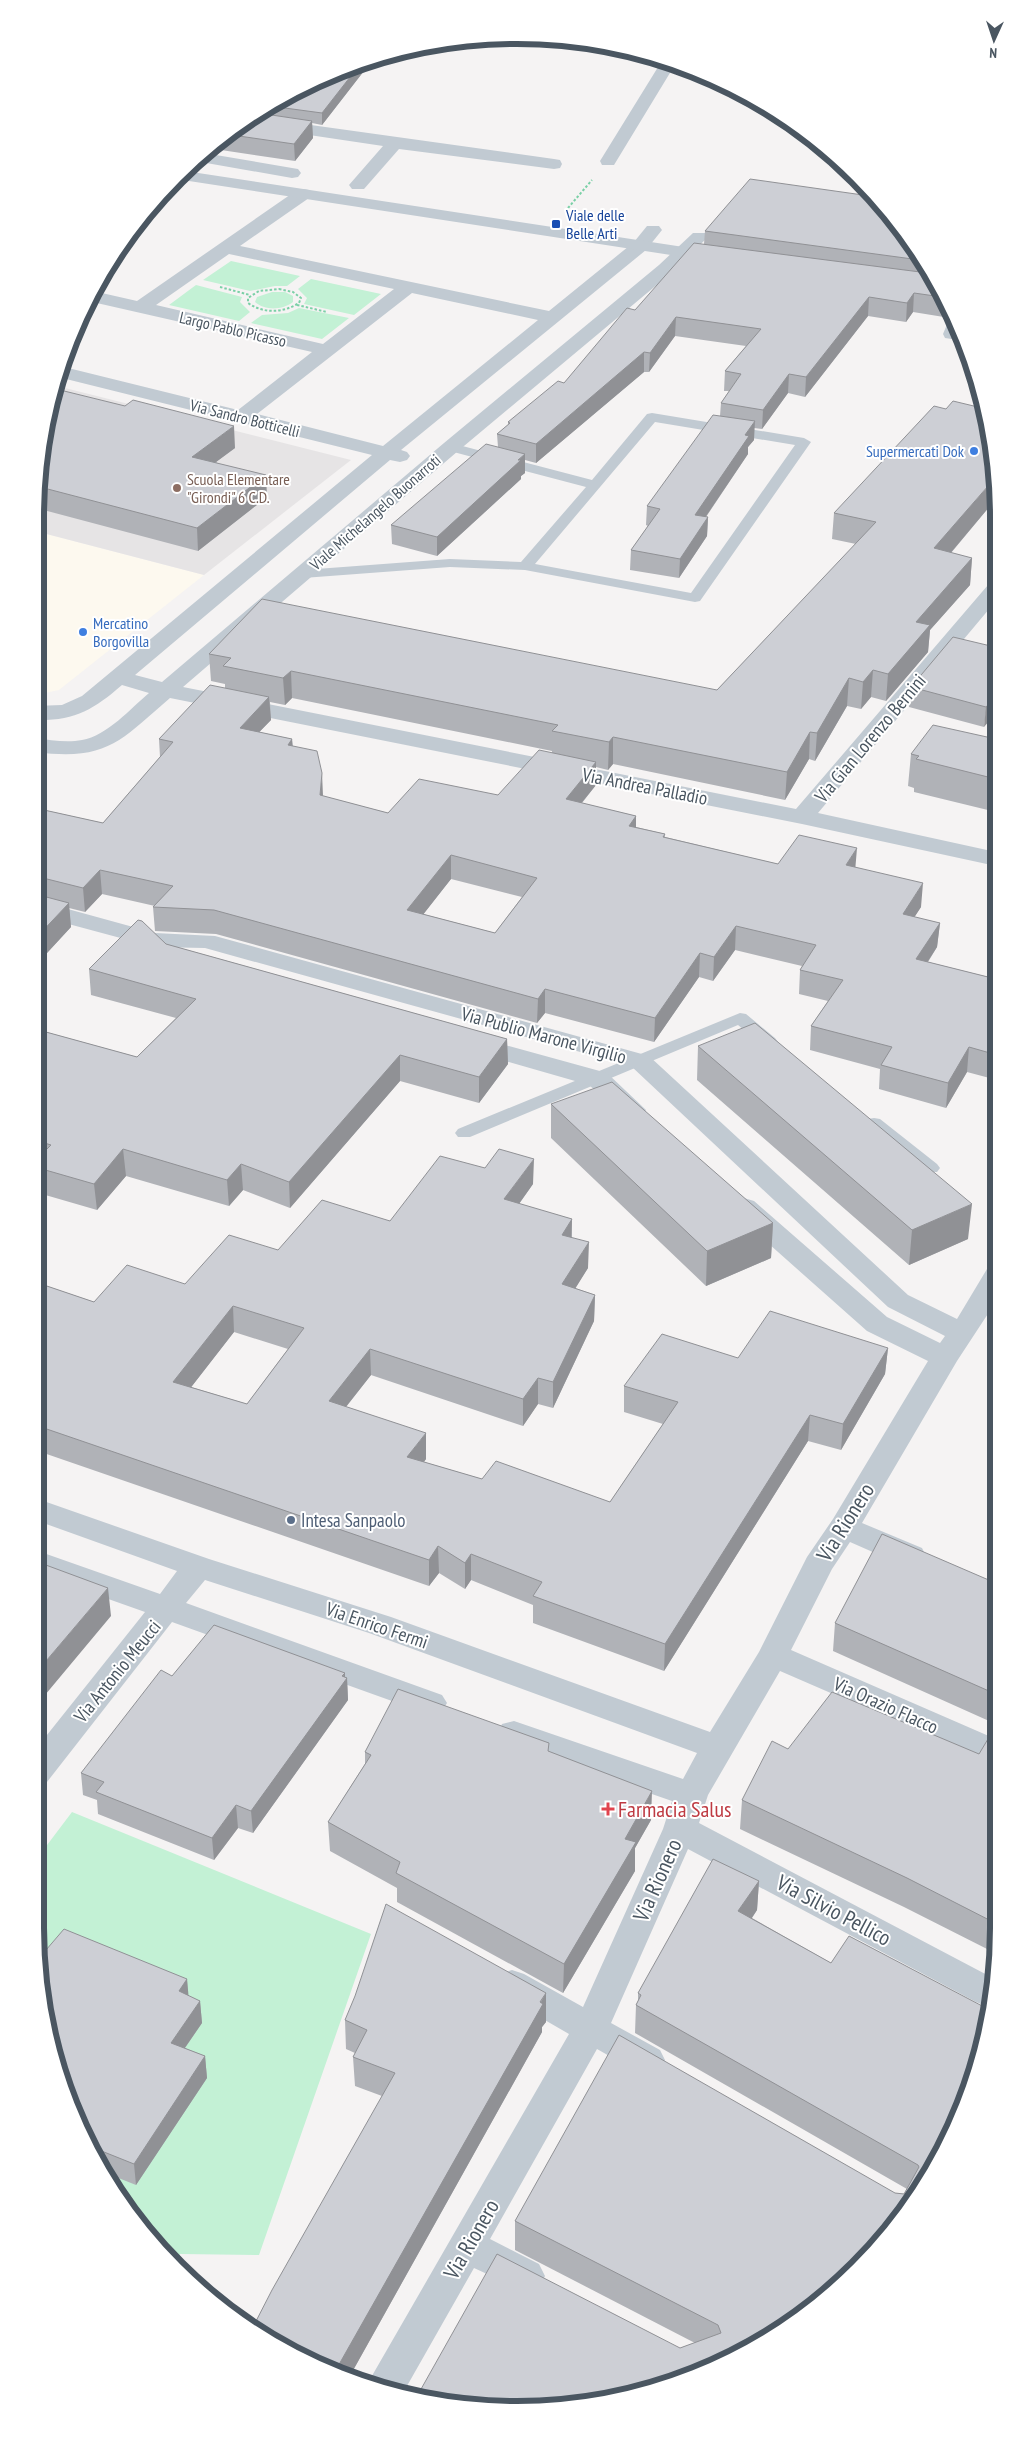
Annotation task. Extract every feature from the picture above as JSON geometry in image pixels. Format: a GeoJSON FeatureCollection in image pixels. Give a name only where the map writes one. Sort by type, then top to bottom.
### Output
{"type":"FeatureCollection","features":[{"type":"Feature","properties":{"kind":"street"},"geometry":{"type":"LineString","coordinates":[[608,160],[665,68]]}},
{"type":"Feature","properties":{"kind":"street"},"geometry":{"type":"LineString","coordinates":[[257,122],[554,164]]}},
{"type":"Feature","properties":{"kind":"street"},"geometry":{"type":"LineString","coordinates":[[358,185],[395,143]]}},
{"type":"Feature","properties":{"kind":"street"},"geometry":{"type":"LineString","coordinates":[[208,158],[310,176]]}},
{"type":"Feature","properties":{"kind":"street"},"geometry":{"type":"LineString","coordinates":[[188,176],[738,260]]}},
{"type":"Feature","properties":{"kind":"street"},"geometry":{"type":"LineString","coordinates":[[339,181],[377,188]]}},
{"type":"Feature","properties":{"kind":"street","name":"Largo Pablo Picasso"},"geometry":{"type":"LineString","coordinates":[[140,308],[303,194]]}},
{"type":"Feature","properties":{"kind":"street"},"geometry":{"type":"LineString","coordinates":[[630,227],[727,241]]}},
{"type":"Feature","properties":{"kind":"street","name":"Viale Michelangelo Buonarroti"},"geometry":{"type":"LineString","coordinates":[[44,713],[74,710],[90,701],[550,317],[640,246],[653,230]]}},
{"type":"Feature","properties":{"kind":"street","name":"Viale Michelangelo Buonarroti"},"geometry":{"type":"LineString","coordinates":[[44,746],[60,748],[88,747],[113,735],[138,716],[165,690],[683,253],[699,237]]}},
{"type":"Feature","properties":{"kind":"street"},"geometry":{"type":"LineString","coordinates":[[226,248],[550,317]]}},
{"type":"Feature","properties":{"kind":"street","name":"Largo Pablo Picasso"},"geometry":{"type":"LineString","coordinates":[[241,416],[408,287]]}},
{"type":"Feature","properties":{"kind":"street","name":"Largo Pablo Picasso"},"geometry":{"type":"LineString","coordinates":[[98,298],[326,350]]}},
{"type":"Feature","properties":{"kind":"street","name":"Via Sandro Botticelli"},"geometry":{"type":"LineString","coordinates":[[67,373],[431,464]]}},
{"type":"Feature","properties":{"kind":"street","name":"Via Gian Lorenzo Bernini"},"geometry":{"type":"LineString","coordinates":[[802,817],[990,595]]}},
{"type":"Feature","properties":{"kind":"street","name":"Via Andrea Palladio"},"geometry":{"type":"LineString","coordinates":[[118,678],[165,690],[802,817],[990,858]]}},
{"type":"Feature","properties":{"kind":"street","name":"Via Publio Marone Virgilio"},"geometry":{"type":"LineString","coordinates":[[44,909],[154,940],[206,941],[640,1061],[898,1301],[970,1332]]}},
{"type":"Feature","properties":{"kind":"street","name":"Via Publio Marone Virgilio"},"geometry":{"type":"LineString","coordinates":[[154,940],[177,963],[187,965]]}},
{"type":"Feature","properties":{"kind":"street","name":"Via Publio Marone Virgilio"},"geometry":{"type":"LineString","coordinates":[[445,1037],[598,1079],[649,1124]]}},
{"type":"Feature","properties":{"kind":"street"},"geometry":{"type":"LineString","coordinates":[[722,1188],[877,1324],[970,1332]]}},
{"type":"Feature","properties":{"kind":"street","name":"Via Rionero"},"geometry":{"type":"LineString","coordinates":[[388,2383],[591,2028],[680,1829],[692,1795],[717,1747],[773,1655],[818,1565],[844,1528],[970,1332],[990,1290]]}},
{"type":"Feature","properties":{"kind":"street","name":"Via Enrico Fermi"},"geometry":{"type":"LineString","coordinates":[[44,1512],[198,1567],[380,1625],[717,1747]]}},
{"type":"Feature","properties":{"kind":"street"},"geometry":{"type":"LineString","coordinates":[[844,1528],[935,1565]]}},
{"type":"Feature","properties":{"kind":"street"},"geometry":{"type":"LineString","coordinates":[[44,1565],[692,1795]]}},
{"type":"Feature","properties":{"kind":"street","name":"Via Antonio Meucci"},"geometry":{"type":"LineString","coordinates":[[44,1763],[198,1567]]}},
{"type":"Feature","properties":{"kind":"street","name":"Via Orazio Flacco"},"geometry":{"type":"LineString","coordinates":[[773,1655],[990,1750]]}},
{"type":"Feature","properties":{"kind":"street","name":"Via Silvio Pellico"},"geometry":{"type":"LineString","coordinates":[[680,1829],[986,1991]]}},
{"type":"Feature","properties":{"kind":"street"},"geometry":{"type":"LineString","coordinates":[[487,1970],[676,2077]]}},
{"type":"Feature","properties":{"kind":"street"},"geometry":{"type":"LineString","coordinates":[[468,2246],[554,2291]]}},
{"type":"Feature","properties":{"kind":"lane"},"geometry":{"type":"LineString","coordinates":[[303,574],[450,563],[525,566],[695,598],[804,442],[652,417],[525,566]]}},
{"type":"Feature","properties":{"kind":"lane"},"geometry":{"type":"LineString","coordinates":[[451,447],[595,485]]}},
{"type":"Feature","properties":{"kind":"lane"},"geometry":{"type":"LineString","coordinates":[[464,1133],[598,1079],[740,1018],[785,1054]]}},
{"type":"Feature","properties":{"kind":"lane"},"geometry":{"type":"LineString","coordinates":[[862,1114],[931,1168]]}},
{"type":"Feature","properties":{"kind":"path"},"geometry":{"type":"LineString","coordinates":[[567,208],[608,160]]}},
{"type":"Feature","properties":{"kind":"path"},"geometry":{"type":"LineString","coordinates":[[279,289],[294,292],[301,301],[293,307],[284,310],[261,310],[251,306],[248,300],[251,295],[263,290],[279,289]]}},
{"type":"Feature","properties":{"kind":"shaded area","name":"Scuola Elementare \"Girondi\" 6 C.D."},"geometry":{"type":"Polygon","coordinates":[[[62,387],[351,460],[204,575],[44,533],[48,455],[62,387]]]}},
{"type":"Feature","properties":{"kind":"shaded area","name":"Mercatino Borgovilla"},"geometry":{"type":"Polygon","coordinates":[[[44,533],[204,575],[59,690],[44,693],[44,533]]]}},
{"type":"Feature","properties":{"kind":"green space"},"geometry":{"type":"Polygon","coordinates":[[[231,261],[300,276],[287,286],[275,286],[250,291],[203,280],[231,261]]]}},
{"type":"Feature","properties":{"kind":"green space"},"geometry":{"type":"Polygon","coordinates":[[[311,279],[381,294],[354,315],[304,304],[307,298],[298,289],[311,279]]]}},
{"type":"Feature","properties":{"kind":"green space"},"geometry":{"type":"Polygon","coordinates":[[[196,285],[242,297],[240,302],[250,312],[239,321],[169,305],[196,285]]]}},
{"type":"Feature","properties":{"kind":"green space"},"geometry":{"type":"Polygon","coordinates":[[[272,292],[285,292],[293,296],[293,302],[284,307],[269,308],[255,302],[257,297],[272,292]]]}},
{"type":"Feature","properties":{"kind":"green space"},"geometry":{"type":"Polygon","coordinates":[[[299,308],[349,318],[322,339],[251,323],[262,315],[288,313],[299,308]]]}},
{"type":"Feature","properties":{"kind":"green space"},"geometry":{"type":"Polygon","coordinates":[[[72,1812],[371,1934],[259,2255],[180,2254],[178,2259],[142,2216],[107,2165],[80,2109],[69,2080],[53,2020],[45,1959],[44,1849],[72,1812]]]}},
{"type":"Feature","properties":{"kind":"building"},"geometry":{"type":"Polygon","coordinates":[[[353,74],[322,113],[280,107],[353,74]]]}},
{"type":"Feature","properties":{"kind":"building"},"geometry":{"type":"Polygon","coordinates":[[[268,115],[312,121],[294,144],[238,136],[268,115]]]}},
{"type":"Feature","properties":{"kind":"building"},"geometry":{"type":"Polygon","coordinates":[[[750,179],[864,195],[913,259],[705,231],[750,179]]]}},
{"type":"Feature","properties":{"kind":"building"},"geometry":{"type":"Polygon","coordinates":[[[694,243],[922,272],[935,296],[914,293],[907,303],[869,297],[806,377],[789,374],[763,410],[721,403],[741,374],[725,371],[761,329],[676,317],[650,353],[644,352],[536,444],[497,434],[510,423],[508,422],[558,381],[564,383],[627,308],[635,310],[694,243]]]}},
{"type":"Feature","properties":{"kind":"building"},"geometry":{"type":"Polygon","coordinates":[[[61,390],[125,406],[133,400],[234,426],[192,457],[266,475],[197,528],[45,488],[53,425],[61,390]]]}},
{"type":"Feature","properties":{"kind":"building"},"geometry":{"type":"Polygon","coordinates":[[[953,401],[977,407],[986,455],[989,485],[934,548],[972,558],[916,622],[930,625],[888,674],[873,670],[863,682],[849,678],[817,733],[810,732],[787,772],[613,737],[609,742],[552,731],[558,725],[291,671],[283,678],[223,666],[231,658],[209,654],[262,599],[717,690],[876,522],[834,513],[934,406],[946,409],[953,401]]]}},
{"type":"Feature","properties":{"kind":"building"},"geometry":{"type":"Polygon","coordinates":[[[713,415],[755,421],[745,435],[749,436],[695,515],[708,517],[680,559],[631,550],[660,509],[647,506],[713,415]]]}},
{"type":"Feature","properties":{"kind":"building"},"geometry":{"type":"Polygon","coordinates":[[[486,444],[525,454],[518,460],[521,460],[437,537],[391,525],[486,444]]]}},
{"type":"Feature","properties":{"kind":"building"},"geometry":{"type":"Polygon","coordinates":[[[953,637],[990,646],[990,703],[986,707],[911,687],[953,637]]]}},
{"type":"Feature","properties":{"kind":"building"},"geometry":{"type":"Polygon","coordinates":[[[210,685],[269,697],[240,728],[292,739],[288,745],[317,751],[322,773],[320,795],[388,813],[419,779],[498,795],[539,750],[596,762],[566,799],[636,816],[629,826],[665,834],[663,837],[778,864],[799,835],[857,848],[846,865],[923,883],[903,914],[940,923],[916,959],[990,978],[990,1053],[969,1047],[948,1083],[881,1065],[892,1047],[811,1026],[843,980],[800,970],[816,945],[736,926],[714,957],[700,953],[655,1018],[545,989],[538,999],[214,910],[153,907],[173,886],[100,870],[83,888],[44,878],[44,810],[103,823],[173,742],[159,739],[210,685]],[[451,855],[407,910],[495,933],[537,878],[451,855]]]}},
{"type":"Feature","properties":{"kind":"building"},"geometry":{"type":"Polygon","coordinates":[[[933,725],[990,738],[990,778],[916,759],[919,756],[911,754],[933,725]]]}},
{"type":"Feature","properties":{"kind":"building"},"geometry":{"type":"Polygon","coordinates":[[[44,896],[69,903],[44,929],[44,896]]]}},
{"type":"Feature","properties":{"kind":"building"},"geometry":{"type":"Polygon","coordinates":[[[138,920],[142,921],[166,944],[507,1039],[479,1077],[400,1055],[289,1182],[241,1164],[227,1180],[123,1149],[94,1184],[44,1170],[44,1152],[51,1145],[44,1143],[44,1031],[137,1057],[196,999],[89,969],[138,920]]]}},
{"type":"Feature","properties":{"kind":"building"},"geometry":{"type":"Polygon","coordinates":[[[755,1023],[972,1204],[912,1230],[698,1046],[755,1023]]]}},
{"type":"Feature","properties":{"kind":"building"},"geometry":{"type":"Polygon","coordinates":[[[612,1082],[773,1223],[707,1251],[551,1104],[612,1082]]]}},
{"type":"Feature","properties":{"kind":"building"},"geometry":{"type":"Polygon","coordinates":[[[499,1149],[534,1159],[504,1199],[572,1219],[562,1235],[589,1242],[562,1284],[595,1295],[553,1382],[538,1378],[523,1399],[370,1349],[329,1401],[426,1433],[407,1457],[482,1479],[496,1461],[610,1502],[678,1402],[624,1386],[662,1334],[738,1358],[770,1311],[888,1348],[843,1424],[810,1415],[665,1644],[533,1596],[542,1582],[471,1554],[465,1563],[438,1546],[429,1560],[44,1428],[44,1285],[94,1302],[127,1265],[185,1284],[229,1235],[278,1250],[322,1200],[390,1221],[440,1156],[485,1168],[499,1149]],[[233,1306],[173,1382],[247,1404],[304,1328],[233,1306]]]}},
{"type":"Feature","properties":{"kind":"building"},"geometry":{"type":"Polygon","coordinates":[[[882,1534],[990,1581],[990,1691],[835,1623],[882,1534]]]}},
{"type":"Feature","properties":{"kind":"building"},"geometry":{"type":"Polygon","coordinates":[[[44,1564],[108,1588],[44,1663],[44,1564]]]}},
{"type":"Feature","properties":{"kind":"building"},"geometry":{"type":"Polygon","coordinates":[[[214,1625],[345,1673],[342,1676],[347,1678],[251,1811],[236,1805],[212,1838],[96,1792],[104,1782],[81,1773],[161,1670],[172,1676],[214,1625]]]}},
{"type":"Feature","properties":{"kind":"building"},"geometry":{"type":"Polygon","coordinates":[[[398,1689],[549,1743],[548,1751],[652,1791],[625,1839],[636,1842],[564,1964],[396,1873],[400,1862],[328,1822],[371,1755],[365,1752],[398,1689]]]}},
{"type":"Feature","properties":{"kind":"building"},"geometry":{"type":"Polygon","coordinates":[[[832,1692],[979,1754],[990,1736],[990,1920],[907,1878],[742,1800],[772,1741],[788,1749],[832,1692]]]}},
{"type":"Feature","properties":{"kind":"building"},"geometry":{"type":"Polygon","coordinates":[[[713,1859],[759,1881],[738,1911],[831,1963],[849,1936],[983,2007],[974,2050],[965,2080],[954,2109],[927,2165],[892,2216],[852,2263],[829,2284],[780,2321],[754,2338],[698,2365],[669,2376],[609,2392],[579,2397],[517,2401],[455,2397],[420,2391],[497,2254],[680,2348],[721,2333],[718,2325],[515,2221],[619,2035],[895,2193],[904,2194],[919,2167],[636,2005],[641,1995],[638,1993],[713,1859]]]}},
{"type":"Feature","properties":{"kind":"building"},"geometry":{"type":"Polygon","coordinates":[[[386,1904],[546,1993],[540,2002],[543,2004],[338,2366],[280,2338],[256,2322],[395,2073],[353,2057],[367,2030],[345,2020],[386,1904]]]}},
{"type":"Feature","properties":{"kind":"building"},"geometry":{"type":"Polygon","coordinates":[[[64,1929],[187,1979],[179,1991],[200,2001],[171,2043],[205,2056],[134,2164],[100,2150],[80,2109],[69,2080],[53,2020],[45,1951],[64,1929]]]}},
{"type":"Feature","properties":{"kind":"place","name":"Viale delle Belle Arti"},"geometry":{"type":"Point","coordinates":[556,224]}},
{"type":"Feature","properties":{"kind":"place","name":"Supermercati Dok"},"geometry":{"type":"Point","coordinates":[974,451]}},
{"type":"Feature","properties":{"kind":"place","name":"Scuola Elementare \"Girondi\" 6 C.D."},"geometry":{"type":"Point","coordinates":[177,488]}},
{"type":"Feature","properties":{"kind":"place","name":"Mercatino Borgovilla"},"geometry":{"type":"Point","coordinates":[83,632]}},
{"type":"Feature","properties":{"kind":"place","name":"Intesa Sanpaolo"},"geometry":{"type":"Point","coordinates":[291,1520]}},
{"type":"Feature","properties":{"kind":"place","name":"Farmacia Salus"},"geometry":{"type":"Point","coordinates":[608,1809]}}]}
